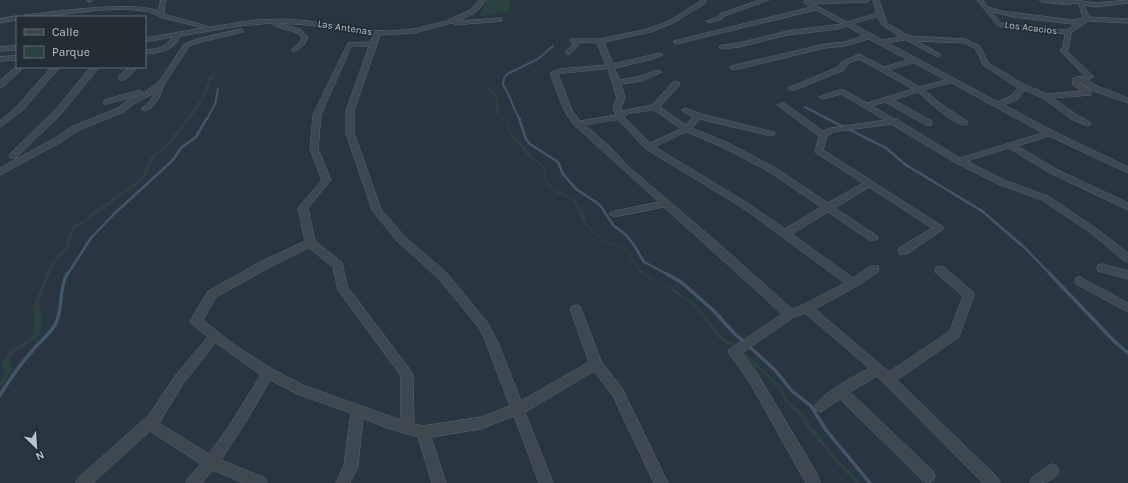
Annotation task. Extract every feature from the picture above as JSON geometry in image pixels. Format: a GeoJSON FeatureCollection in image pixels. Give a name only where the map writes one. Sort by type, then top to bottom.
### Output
{"type":"FeatureCollection","features":[{"type":"Feature","properties":{"kind":"street"},"geometry":{"type":"LineString","coordinates":[[161,14],[162,2],[164,0]]}},
{"type":"Feature","properties":{"kind":"street","name":"Las Antenas"},"geometry":{"type":"LineString","coordinates":[[146,39],[270,21],[300,21],[378,33],[419,30],[443,24],[464,16],[481,4],[482,0]]}},
{"type":"Feature","properties":{"kind":"street"},"geometry":{"type":"LineString","coordinates":[[568,53],[576,40],[600,41],[649,31],[671,22],[702,3],[703,0]]}},
{"type":"Feature","properties":{"kind":"street"},"geometry":{"type":"LineString","coordinates":[[709,21],[766,0]]}},
{"type":"Feature","properties":{"kind":"street"},"geometry":{"type":"LineString","coordinates":[[866,0],[806,2],[868,37],[915,60],[1050,133],[1128,170]]}},
{"type":"Feature","properties":{"kind":"street"},"geometry":{"type":"LineString","coordinates":[[876,0],[884,24],[904,38],[938,55]]}},
{"type":"Feature","properties":{"kind":"street","name":"Los Acacios"},"geometry":{"type":"LineString","coordinates":[[980,0],[999,24],[1004,26],[1068,32],[1087,19]]}},
{"type":"Feature","properties":{"kind":"street"},"geometry":{"type":"LineString","coordinates":[[1042,0],[1094,7],[1097,2]]}},
{"type":"Feature","properties":{"kind":"street"},"geometry":{"type":"LineString","coordinates":[[1063,0],[1097,2],[1105,4],[1128,1]]}},
{"type":"Feature","properties":{"kind":"street"},"geometry":{"type":"LineString","coordinates":[[1114,3],[1128,5]]}},
{"type":"Feature","properties":{"kind":"street"},"geometry":{"type":"LineString","coordinates":[[1081,5],[1087,19]]}},
{"type":"Feature","properties":{"kind":"street"},"geometry":{"type":"LineString","coordinates":[[33,16],[100,8],[128,7],[152,10],[165,17],[213,28]]}},
{"type":"Feature","properties":{"kind":"street"},"geometry":{"type":"LineString","coordinates":[[676,42],[816,8]]}},
{"type":"Feature","properties":{"kind":"street"},"geometry":{"type":"LineString","coordinates":[[986,8],[1001,13],[1072,22],[1087,19],[1128,21]]}},
{"type":"Feature","properties":{"kind":"street"},"geometry":{"type":"LineString","coordinates":[[722,47],[739,45],[787,33],[839,27],[860,19],[874,17],[879,11]]}},
{"type":"Feature","properties":{"kind":"street"},"geometry":{"type":"LineString","coordinates":[[0,21],[16,18]]}},
{"type":"Feature","properties":{"kind":"street"},"geometry":{"type":"LineString","coordinates":[[443,24],[500,20]]}},
{"type":"Feature","properties":{"kind":"street"},"geometry":{"type":"LineString","coordinates":[[270,21],[279,26],[300,31],[305,37],[303,43],[294,50]]}},
{"type":"Feature","properties":{"kind":"street"},"geometry":{"type":"LineString","coordinates":[[145,109],[151,105],[158,95],[162,83],[186,45],[199,40],[279,26]]}},
{"type":"Feature","properties":{"kind":"street","name":"Las Antenas"},"geometry":{"type":"LineString","coordinates":[[146,39],[199,30]]}},
{"type":"Feature","properties":{"kind":"street"},"geometry":{"type":"LineString","coordinates":[[1046,96],[1088,93],[1077,85],[1076,79],[1090,77],[1062,51],[1066,47],[1068,32]]}},
{"type":"Feature","properties":{"kind":"street"},"geometry":{"type":"LineString","coordinates":[[378,33],[350,111],[350,133],[377,210],[401,239],[443,276],[483,325],[491,340],[546,483]]}},
{"type":"Feature","properties":{"kind":"street"},"geometry":{"type":"LineString","coordinates":[[147,54],[164,50],[175,40],[176,34]]}},
{"type":"Feature","properties":{"kind":"street"},"geometry":{"type":"LineString","coordinates":[[734,68],[825,46],[845,44],[868,37]]}},
{"type":"Feature","properties":{"kind":"street"},"geometry":{"type":"LineString","coordinates":[[880,43],[904,38],[965,41],[978,47],[986,64],[1022,87],[1046,96],[1074,117],[1087,124]]}},
{"type":"Feature","properties":{"kind":"street"},"geometry":{"type":"LineString","coordinates":[[600,41],[617,83],[621,98],[617,107],[620,117],[649,147],[746,206],[786,233],[853,284]]}},
{"type":"Feature","properties":{"kind":"street"},"geometry":{"type":"LineString","coordinates":[[374,44],[350,44],[317,115],[314,149],[327,180],[303,208],[310,243],[338,265],[342,287],[407,375],[408,426]]}},
{"type":"Feature","properties":{"kind":"street"},"geometry":{"type":"LineString","coordinates":[[0,49],[16,48]]}},
{"type":"Feature","properties":{"kind":"street"},"geometry":{"type":"LineString","coordinates":[[660,55],[611,68],[559,71],[554,73],[568,110],[579,124],[606,148],[627,170],[713,244],[790,314]]}},
{"type":"Feature","properties":{"kind":"street"},"geometry":{"type":"LineString","coordinates":[[792,88],[841,68],[844,63],[859,56],[919,89],[938,106],[964,123]]}},
{"type":"Feature","properties":{"kind":"street"},"geometry":{"type":"LineString","coordinates":[[0,59],[16,58]]}},
{"type":"Feature","properties":{"kind":"street"},"geometry":{"type":"LineString","coordinates":[[884,69],[915,60]]}},
{"type":"Feature","properties":{"kind":"street"},"geometry":{"type":"LineString","coordinates":[[0,85],[19,68]]}},
{"type":"Feature","properties":{"kind":"street"},"geometry":{"type":"LineString","coordinates":[[0,125],[20,108],[55,68]]}},
{"type":"Feature","properties":{"kind":"street"},"geometry":{"type":"LineString","coordinates":[[12,156],[60,110],[94,68]]}},
{"type":"Feature","properties":{"kind":"street"},"geometry":{"type":"LineString","coordinates":[[122,78],[133,68]]}},
{"type":"Feature","properties":{"kind":"street"},"geometry":{"type":"LineString","coordinates":[[617,83],[639,79],[658,72]]}},
{"type":"Feature","properties":{"kind":"street"},"geometry":{"type":"LineString","coordinates":[[1082,79],[1094,88],[1128,101]]}},
{"type":"Feature","properties":{"kind":"street"},"geometry":{"type":"LineString","coordinates":[[867,105],[919,89],[953,81]]}},
{"type":"Feature","properties":{"kind":"street"},"geometry":{"type":"LineString","coordinates":[[107,102],[150,89],[162,83]]}},
{"type":"Feature","properties":{"kind":"street"},"geometry":{"type":"LineString","coordinates":[[0,172],[58,140],[76,128],[121,110],[154,90],[162,83]]}},
{"type":"Feature","properties":{"kind":"street"},"geometry":{"type":"LineString","coordinates":[[579,124],[620,117],[626,112],[655,107],[676,84]]}},
{"type":"Feature","properties":{"kind":"street"},"geometry":{"type":"LineString","coordinates":[[998,105],[1015,97],[1022,87]]}},
{"type":"Feature","properties":{"kind":"street"},"geometry":{"type":"LineString","coordinates":[[823,97],[842,91],[895,121],[959,161],[1001,182],[1046,198],[1094,231],[1128,258]]}},
{"type":"Feature","properties":{"kind":"street"},"geometry":{"type":"LineString","coordinates":[[886,99],[929,123]]}},
{"type":"Feature","properties":{"kind":"street"},"geometry":{"type":"LineString","coordinates":[[781,105],[823,135]]}},
{"type":"Feature","properties":{"kind":"street"},"geometry":{"type":"LineString","coordinates":[[655,107],[686,129],[725,145],[771,169],[830,207],[873,238]]}},
{"type":"Feature","properties":{"kind":"street"},"geometry":{"type":"LineString","coordinates":[[685,110],[698,116],[771,134]]}},
{"type":"Feature","properties":{"kind":"street"},"geometry":{"type":"LineString","coordinates":[[649,147],[686,129],[698,116]]}},
{"type":"Feature","properties":{"kind":"street"},"geometry":{"type":"LineString","coordinates":[[895,121],[831,130],[823,135],[819,151],[939,228],[903,251]]}},
{"type":"Feature","properties":{"kind":"street"},"geometry":{"type":"LineString","coordinates":[[959,161],[1050,133]]}},
{"type":"Feature","properties":{"kind":"street"},"geometry":{"type":"LineString","coordinates":[[1011,146],[1054,171],[1128,206]]}},
{"type":"Feature","properties":{"kind":"street"},"geometry":{"type":"LineString","coordinates":[[786,233],[869,183]]}},
{"type":"Feature","properties":{"kind":"street"},"geometry":{"type":"LineString","coordinates":[[614,214],[665,204]]}},
{"type":"Feature","properties":{"kind":"street"},"geometry":{"type":"LineString","coordinates":[[310,243],[266,264],[212,294],[196,321],[229,347],[268,373],[301,390],[387,422],[408,426],[423,432],[481,423],[518,409],[596,364]]}},
{"type":"Feature","properties":{"kind":"street"},"geometry":{"type":"LineString","coordinates":[[1102,268],[1128,275]]}},
{"type":"Feature","properties":{"kind":"street"},"geometry":{"type":"LineString","coordinates":[[813,483],[753,377],[734,352],[790,314],[807,308],[853,284],[874,269]]}},
{"type":"Feature","properties":{"kind":"street"},"geometry":{"type":"LineString","coordinates":[[889,379],[955,334],[969,295],[940,270]]}},
{"type":"Feature","properties":{"kind":"street"},"geometry":{"type":"LineString","coordinates":[[1080,282],[1128,308]]}},
{"type":"Feature","properties":{"kind":"street"},"geometry":{"type":"LineString","coordinates":[[807,308],[889,379],[993,483]]}},
{"type":"Feature","properties":{"kind":"street"},"geometry":{"type":"LineString","coordinates":[[576,309],[596,364],[618,392],[661,483]]}},
{"type":"Feature","properties":{"kind":"street"},"geometry":{"type":"LineString","coordinates":[[84,483],[154,419],[178,380],[215,336]]}},
{"type":"Feature","properties":{"kind":"street"},"geometry":{"type":"LineString","coordinates":[[821,406],[841,391],[878,369]]}},
{"type":"Feature","properties":{"kind":"street"},"geometry":{"type":"LineString","coordinates":[[193,483],[211,463],[237,427],[268,373]]}},
{"type":"Feature","properties":{"kind":"street"},"geometry":{"type":"LineString","coordinates":[[841,391],[928,476]]}},
{"type":"Feature","properties":{"kind":"street"},"geometry":{"type":"LineString","coordinates":[[343,483],[352,466],[358,410]]}},
{"type":"Feature","properties":{"kind":"street"},"geometry":{"type":"LineString","coordinates":[[149,424],[211,463],[260,483]]}},
{"type":"Feature","properties":{"kind":"street"},"geometry":{"type":"LineString","coordinates":[[423,432],[439,483]]}},
{"type":"Feature","properties":{"kind":"street"},"geometry":{"type":"LineString","coordinates":[[1037,483],[1052,470]]}},
{"type":"Feature","properties":{"kind":"green space"},"geometry":{"type":"Polygon","coordinates":[[[486,0],[510,0],[510,11],[480,16],[486,0]]]}},
{"type":"Feature","properties":{"kind":"green space"},"geometry":{"type":"Polygon","coordinates":[[[215,72],[205,96],[194,113],[171,144],[155,157],[144,179],[77,227],[72,235],[69,248],[55,262],[39,301],[42,319],[40,334],[36,339],[13,353],[9,360],[12,370],[0,388],[0,381],[5,374],[1,364],[10,350],[30,339],[34,334],[34,304],[49,267],[54,259],[65,248],[66,240],[74,225],[87,219],[94,211],[135,183],[142,176],[151,157],[164,147],[188,117],[202,97],[210,76],[215,72]]]}},
{"type":"Feature","properties":{"kind":"green space"},"geometry":{"type":"Polygon","coordinates":[[[488,87],[498,98],[498,111],[508,123],[510,130],[535,159],[545,168],[546,178],[552,188],[576,200],[585,217],[586,223],[602,239],[627,250],[640,269],[654,280],[674,289],[695,304],[723,338],[735,344],[779,384],[788,401],[802,414],[837,459],[858,479],[859,483],[856,483],[833,460],[824,447],[809,431],[801,417],[785,401],[779,389],[771,380],[747,360],[735,346],[725,344],[695,307],[664,285],[651,280],[638,270],[626,251],[603,241],[583,223],[574,201],[552,190],[546,182],[543,168],[529,157],[510,134],[505,121],[495,111],[497,104],[493,95],[486,88],[488,87]]]}},
{"type":"Feature","properties":{"kind":"waterway"},"geometry":{"type":"LineString","coordinates":[[520,119],[503,85],[504,78],[507,74],[538,59],[553,46]]}},
{"type":"Feature","properties":{"kind":"waterway"},"geometry":{"type":"LineString","coordinates":[[207,119],[215,104],[218,89]]}},
{"type":"Feature","properties":{"kind":"waterway"},"geometry":{"type":"LineString","coordinates":[[805,107],[828,119]]}},
{"type":"Feature","properties":{"kind":"waterway"},"geometry":{"type":"LineString","coordinates":[[67,275],[91,238],[114,214],[172,161],[181,148],[196,137],[207,118]]}},
{"type":"Feature","properties":{"kind":"waterway"},"geometry":{"type":"LineString","coordinates":[[519,118],[526,139],[530,144],[558,162],[563,174],[576,189],[600,205],[613,225],[626,235],[634,245],[644,262],[669,275]]}},
{"type":"Feature","properties":{"kind":"waterway"},"geometry":{"type":"LineString","coordinates":[[828,119],[886,148],[906,165],[982,211],[1025,248],[1051,275]]}},
{"type":"Feature","properties":{"kind":"waterway"},"geometry":{"type":"LineString","coordinates":[[0,395],[11,377],[55,325],[58,319],[64,280],[67,274]]}},
{"type":"Feature","properties":{"kind":"waterway"},"geometry":{"type":"LineString","coordinates":[[667,274],[681,282],[713,310],[734,333],[774,369],[792,391],[811,406],[826,430],[870,483]]}},
{"type":"Feature","properties":{"kind":"waterway"},"geometry":{"type":"LineString","coordinates":[[1050,274],[1114,341],[1128,353]]}}]}
